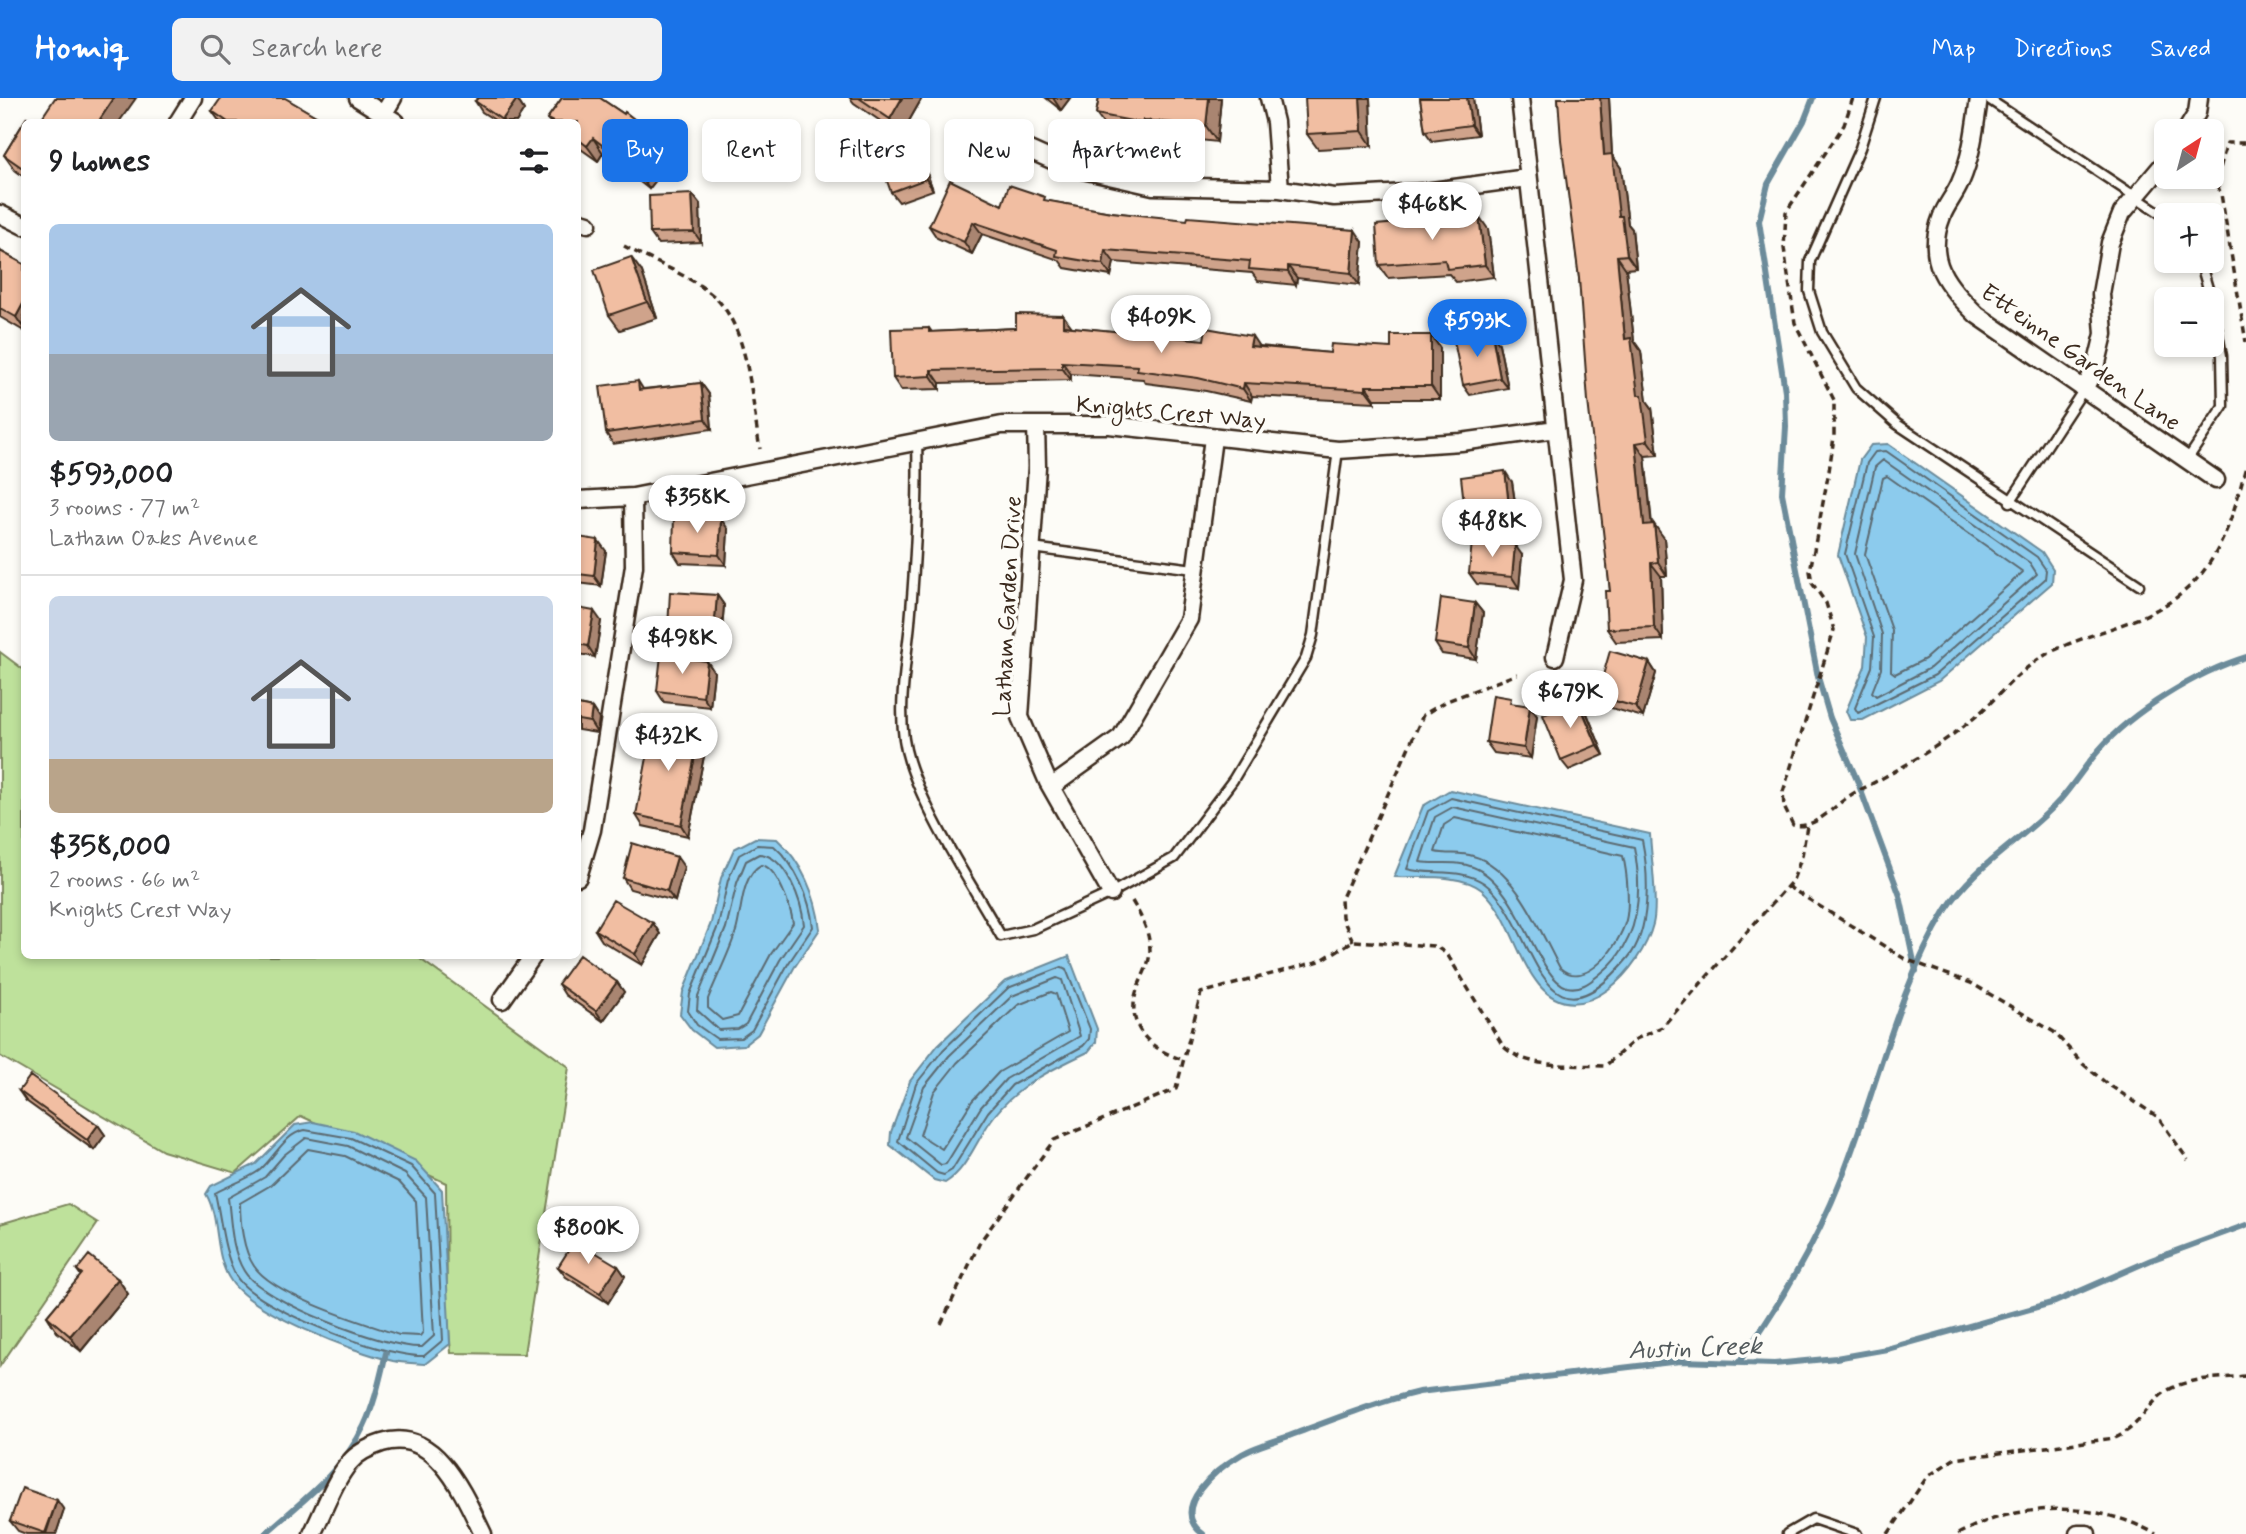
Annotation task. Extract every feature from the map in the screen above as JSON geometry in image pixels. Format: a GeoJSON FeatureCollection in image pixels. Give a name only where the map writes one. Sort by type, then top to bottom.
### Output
{"type":"FeatureCollection","features":[{"type":"Feature","properties":{"kind":"street"},"geometry":{"type":"LineString","coordinates":[[180,119],[193,98]]}},
{"type":"Feature","properties":{"kind":"street"},"geometry":{"type":"LineString","coordinates":[[358,98],[390,119],[393,98]]}},
{"type":"Feature","properties":{"kind":"street"},"geometry":{"type":"LineString","coordinates":[[1269,98],[1275,122],[1280,190]]}},
{"type":"Feature","properties":{"kind":"street"},"geometry":{"type":"LineString","coordinates":[[1520,98],[1573,580],[1555,657]]}},
{"type":"Feature","properties":{"kind":"street","name":"Etteinne Garden Lane"},"geometry":{"type":"LineString","coordinates":[[1979,98],[1973,141],[1961,183],[1941,217],[1934,252],[1947,285],[1977,315],[2216,480]]}},
{"type":"Feature","properties":{"kind":"street"},"geometry":{"type":"LineString","coordinates":[[2193,119],[2199,98]]}},
{"type":"Feature","properties":{"kind":"street"},"geometry":{"type":"LineString","coordinates":[[1034,152],[1065,166],[1153,186],[1280,190],[1334,197],[1425,192],[1527,178]]}},
{"type":"Feature","properties":{"kind":"street"},"geometry":{"type":"LineString","coordinates":[[2084,390],[2096,367],[2104,334],[2101,294],[2110,243],[2122,213],[2154,175]]}},
{"type":"Feature","properties":{"kind":"street"},"geometry":{"type":"LineString","coordinates":[[0,214],[21,224]]}},
{"type":"Feature","properties":{"kind":"street","name":"Knights Crest Way"},"geometry":{"type":"LineString","coordinates":[[581,500],[633,497],[1002,425],[1109,425],[1338,450],[1461,442],[1556,429]]}},
{"type":"Feature","properties":{"kind":"street","name":"Latham Garden Drive"},"geometry":{"type":"LineString","coordinates":[[1036,425],[1037,467],[1020,717],[1051,788],[1111,893]]}},
{"type":"Feature","properties":{"kind":"street"},"geometry":{"type":"LineString","coordinates":[[1051,788],[1121,737],[1189,619],[1213,438]]}},
{"type":"Feature","properties":{"kind":"street"},"geometry":{"type":"LineString","coordinates":[[581,867],[592,830],[634,566],[633,497]]}},
{"type":"Feature","properties":{"kind":"street"},"geometry":{"type":"LineString","coordinates":[[502,1000],[531,959]]}},
{"type":"Feature","properties":{"kind":"street"},"geometry":{"type":"LineString","coordinates":[[312,1534],[351,1460],[373,1446],[403,1440],[423,1444],[436,1456],[465,1497],[483,1534]]}},
{"type":"Feature","properties":{"kind":"street"},"geometry":{"type":"LineString","coordinates":[[2078,1534],[2087,1534]]}},
{"type":"Feature","properties":{"kind":"lane"},"geometry":{"type":"LineString","coordinates":[[1876,98],[1860,148],[1810,261],[1809,291],[1822,332],[1856,388],[1897,424],[2138,585]]}},
{"type":"Feature","properties":{"kind":"lane"},"geometry":{"type":"LineString","coordinates":[[1987,98],[2154,208]]}},
{"type":"Feature","properties":{"kind":"lane"},"geometry":{"type":"LineString","coordinates":[[2187,460],[2222,406],[2222,357]]}},
{"type":"Feature","properties":{"kind":"lane"},"geometry":{"type":"LineString","coordinates":[[2010,502],[2084,390]]}},
{"type":"Feature","properties":{"kind":"lane"},"geometry":{"type":"LineString","coordinates":[[916,442],[918,481],[904,733],[908,760],[922,794],[1001,936],[1032,929],[1111,893],[1174,858],[1234,780],[1306,658],[1313,635],[1338,450]]}},
{"type":"Feature","properties":{"kind":"lane"},"geometry":{"type":"LineString","coordinates":[[1032,548],[1194,569]]}},
{"type":"Feature","properties":{"kind":"lane"},"geometry":{"type":"LineString","coordinates":[[1787,1534],[1813,1520],[1857,1534]]}},
{"type":"Feature","properties":{"kind":"path"},"geometry":{"type":"LineString","coordinates":[[1853,98],[1844,125],[1786,212],[1784,248],[1795,323],[1834,400],[1834,436],[1810,571],[1812,583],[1826,603],[1834,630],[1783,792],[1787,818],[1793,825],[1807,826],[1850,794],[1932,749],[1971,721],[2048,654],[2164,606],[2193,584],[2217,551],[2246,466]]}},
{"type":"Feature","properties":{"kind":"path"},"geometry":{"type":"LineString","coordinates":[[2224,154],[2227,143],[2246,143]]}},
{"type":"Feature","properties":{"kind":"path"},"geometry":{"type":"LineString","coordinates":[[2219,189],[2246,342]]}},
{"type":"Feature","properties":{"kind":"path"},"geometry":{"type":"LineString","coordinates":[[624,247],[708,291],[723,304],[736,323],[760,449]]}},
{"type":"Feature","properties":{"kind":"path"},"geometry":{"type":"LineString","coordinates":[[1353,941],[1342,917],[1341,900],[1423,715],[1447,701],[1517,674]]}},
{"type":"Feature","properties":{"kind":"path"},"geometry":{"type":"LineString","coordinates":[[941,1324],[980,1242],[1054,1140],[1176,1089],[1201,993],[1320,961],[1353,941],[1435,946],[1447,954],[1503,1046],[1514,1057],[1533,1062],[1605,1066],[1636,1038],[1662,1027],[1787,887],[1802,856],[1807,826]]}},
{"type":"Feature","properties":{"kind":"path"},"geometry":{"type":"LineString","coordinates":[[1787,887],[1905,959],[1971,983],[2054,1032],[2098,1077],[2158,1117],[2188,1160]]}},
{"type":"Feature","properties":{"kind":"path"},"geometry":{"type":"LineString","coordinates":[[1132,901],[1148,929],[1150,953],[1145,974],[1136,990],[1135,1021],[1148,1043],[1183,1060]]}},
{"type":"Feature","properties":{"kind":"path"},"geometry":{"type":"LineString","coordinates":[[1888,1534],[1927,1477],[1954,1459],[2115,1438],[2133,1427],[2170,1389],[2185,1383],[2246,1376]]}},
{"type":"Feature","properties":{"kind":"path"},"geometry":{"type":"LineString","coordinates":[[1958,1534],[1993,1519],[2016,1513],[2061,1509],[2113,1516],[2156,1534]]}},
{"type":"Feature","properties":{"kind":"green space"},"geometry":{"type":"Polygon","coordinates":[[[0,652],[21,668],[21,959],[420,959],[569,1067],[524,1354],[451,1353],[447,1303],[446,1183],[301,1116],[236,1173],[163,1151],[0,1056],[0,652]]]}},
{"type":"Feature","properties":{"kind":"green space"},"geometry":{"type":"Polygon","coordinates":[[[68,1204],[98,1223],[0,1366],[0,1224],[68,1204]]]}},
{"type":"Feature","properties":{"kind":"water"},"geometry":{"type":"Polygon","coordinates":[[[1888,444],[2042,552],[2053,569],[2052,583],[1939,681],[1863,720],[1850,720],[1846,711],[1865,666],[1867,637],[1838,555],[1860,460],[1871,445],[1888,444]]]}},
{"type":"Feature","properties":{"kind":"water"},"geometry":{"type":"Polygon","coordinates":[[[1450,790],[1650,834],[1655,893],[1653,924],[1636,959],[1608,990],[1591,999],[1573,1003],[1556,999],[1539,985],[1531,974],[1499,911],[1482,890],[1452,879],[1394,877],[1423,806],[1450,790]]]}},
{"type":"Feature","properties":{"kind":"water"},"geometry":{"type":"Polygon","coordinates":[[[755,838],[777,839],[794,858],[811,892],[820,929],[794,968],[758,1034],[744,1045],[714,1047],[692,1030],[680,1014],[683,992],[711,923],[721,878],[734,849],[755,838]]]}},
{"type":"Feature","properties":{"kind":"water"},"geometry":{"type":"Polygon","coordinates":[[[1069,956],[1097,1029],[1096,1042],[1088,1052],[1050,1071],[1004,1104],[967,1161],[953,1177],[945,1183],[934,1180],[890,1145],[891,1132],[910,1081],[938,1045],[1004,982],[1069,956]]]}},
{"type":"Feature","properties":{"kind":"water"},"geometry":{"type":"Polygon","coordinates":[[[313,1122],[354,1131],[416,1161],[442,1190],[450,1344],[425,1364],[397,1362],[305,1330],[242,1293],[225,1271],[214,1215],[206,1194],[211,1186],[256,1164],[295,1125],[313,1122]]]}},
{"type":"Feature","properties":{"kind":"building"},"geometry":{"type":"Polygon","coordinates":[[[55,98],[114,98],[100,119],[41,119],[55,98]]]}},
{"type":"Feature","properties":{"kind":"building"},"geometry":{"type":"Polygon","coordinates":[[[221,98],[285,98],[321,119],[224,119],[212,111],[221,98]]]}},
{"type":"Feature","properties":{"kind":"building"},"geometry":{"type":"Polygon","coordinates":[[[478,98],[517,99],[503,119],[475,101],[478,98]]]}},
{"type":"Feature","properties":{"kind":"building"},"geometry":{"type":"Polygon","coordinates":[[[562,98],[600,98],[634,119],[602,119],[602,145],[593,138],[587,146],[581,141],[581,119],[547,119],[562,98]]]}},
{"type":"Feature","properties":{"kind":"building"},"geometry":{"type":"Polygon","coordinates":[[[859,98],[902,98],[890,119],[859,98]]]}},
{"type":"Feature","properties":{"kind":"building"},"geometry":{"type":"Polygon","coordinates":[[[1099,98],[1209,98],[1206,126],[1205,119],[1122,119],[1096,114],[1099,98]]]}},
{"type":"Feature","properties":{"kind":"building"},"geometry":{"type":"Polygon","coordinates":[[[1305,98],[1360,98],[1362,131],[1307,134],[1305,98]]]}},
{"type":"Feature","properties":{"kind":"building"},"geometry":{"type":"Polygon","coordinates":[[[1420,98],[1467,98],[1471,125],[1425,131],[1420,98]]]}},
{"type":"Feature","properties":{"kind":"building"},"geometry":{"type":"Polygon","coordinates":[[[1558,98],[1600,98],[1604,155],[1612,154],[1619,216],[1622,216],[1627,255],[1617,256],[1625,339],[1631,338],[1638,395],[1642,395],[1648,441],[1636,443],[1644,525],[1654,524],[1658,562],[1651,563],[1654,627],[1607,629],[1605,591],[1610,591],[1558,98]]]}},
{"type":"Feature","properties":{"kind":"building"},"geometry":{"type":"Polygon","coordinates":[[[21,127],[21,167],[4,155],[21,127]]]}},
{"type":"Feature","properties":{"kind":"building"},"geometry":{"type":"Polygon","coordinates":[[[887,182],[918,182],[891,192],[887,182]]]}},
{"type":"Feature","properties":{"kind":"building"},"geometry":{"type":"Polygon","coordinates":[[[949,182],[954,182],[1002,205],[1009,185],[1045,197],[1044,200],[1111,212],[1187,220],[1188,217],[1355,230],[1351,273],[1288,266],[1288,272],[1249,269],[1250,261],[1105,250],[1103,264],[1056,256],[1057,250],[973,222],[964,242],[929,226],[949,182]]]}},
{"type":"Feature","properties":{"kind":"building"},"geometry":{"type":"Polygon","coordinates":[[[692,194],[694,232],[650,233],[649,196],[692,194]]]}},
{"type":"Feature","properties":{"kind":"building"},"geometry":{"type":"Polygon","coordinates":[[[1479,216],[1485,265],[1447,269],[1445,260],[1379,265],[1376,225],[1479,216]]]}},
{"type":"Feature","properties":{"kind":"building"},"geometry":{"type":"Polygon","coordinates":[[[0,251],[21,262],[21,308],[16,317],[0,308],[0,251]]]}},
{"type":"Feature","properties":{"kind":"building"},"geometry":{"type":"Polygon","coordinates":[[[631,257],[647,302],[609,315],[594,270],[631,257]]]}},
{"type":"Feature","properties":{"kind":"building"},"geometry":{"type":"Polygon","coordinates":[[[1016,314],[1063,315],[1063,326],[1204,340],[1206,328],[1252,336],[1250,346],[1330,353],[1331,344],[1391,348],[1391,335],[1431,335],[1431,386],[1366,386],[1366,390],[1244,383],[1243,389],[1198,378],[1137,370],[1138,366],[1062,362],[1062,368],[931,370],[931,376],[893,378],[891,329],[929,328],[929,332],[1016,328],[1016,314]]]}},
{"type":"Feature","properties":{"kind":"building"},"geometry":{"type":"Polygon","coordinates":[[[1492,334],[1500,378],[1463,385],[1454,341],[1492,334]]]}},
{"type":"Feature","properties":{"kind":"building"},"geometry":{"type":"Polygon","coordinates":[[[638,381],[639,390],[701,383],[705,419],[606,433],[600,386],[638,381]]]}},
{"type":"Feature","properties":{"kind":"building"},"geometry":{"type":"Polygon","coordinates":[[[1505,471],[1509,506],[1465,512],[1461,477],[1505,471]]]}},
{"type":"Feature","properties":{"kind":"building"},"geometry":{"type":"Polygon","coordinates":[[[674,516],[721,519],[719,555],[673,552],[674,516]]]}},
{"type":"Feature","properties":{"kind":"building"},"geometry":{"type":"Polygon","coordinates":[[[581,537],[598,540],[594,576],[581,574],[581,537]]]}},
{"type":"Feature","properties":{"kind":"building"},"geometry":{"type":"Polygon","coordinates":[[[1472,541],[1515,545],[1512,577],[1469,573],[1472,541]]]}},
{"type":"Feature","properties":{"kind":"building"},"geometry":{"type":"Polygon","coordinates":[[[670,592],[717,595],[714,631],[668,628],[670,592]]]}},
{"type":"Feature","properties":{"kind":"building"},"geometry":{"type":"Polygon","coordinates":[[[1441,598],[1475,603],[1469,648],[1435,643],[1441,598]]]}},
{"type":"Feature","properties":{"kind":"building"},"geometry":{"type":"Polygon","coordinates":[[[581,609],[594,611],[588,646],[581,645],[581,609]]]}},
{"type":"Feature","properties":{"kind":"building"},"geometry":{"type":"Polygon","coordinates":[[[1610,651],[1649,662],[1636,707],[1597,696],[1610,651]]]}},
{"type":"Feature","properties":{"kind":"building"},"geometry":{"type":"Polygon","coordinates":[[[661,655],[707,661],[703,697],[657,691],[661,655]]]}},
{"type":"Feature","properties":{"kind":"building"},"geometry":{"type":"Polygon","coordinates":[[[1493,695],[1511,698],[1510,703],[1530,706],[1524,748],[1486,742],[1493,695]]]}},
{"type":"Feature","properties":{"kind":"building"},"geometry":{"type":"Polygon","coordinates":[[[1578,700],[1597,745],[1561,760],[1543,715],[1578,700]]]}},
{"type":"Feature","properties":{"kind":"building"},"geometry":{"type":"Polygon","coordinates":[[[581,706],[592,708],[590,722],[581,720],[581,706]]]}},
{"type":"Feature","properties":{"kind":"building"},"geometry":{"type":"Polygon","coordinates":[[[654,721],[700,731],[681,825],[636,815],[654,721]]]}},
{"type":"Feature","properties":{"kind":"building"},"geometry":{"type":"Polygon","coordinates":[[[632,843],[677,857],[667,891],[623,878],[632,843]]]}},
{"type":"Feature","properties":{"kind":"building"},"geometry":{"type":"Polygon","coordinates":[[[613,900],[653,923],[635,954],[595,930],[613,900]]]}},
{"type":"Feature","properties":{"kind":"building"},"geometry":{"type":"Polygon","coordinates":[[[581,956],[617,982],[596,1011],[558,984],[576,959],[581,959],[581,956]]]}},
{"type":"Feature","properties":{"kind":"building"},"geometry":{"type":"Polygon","coordinates":[[[30,1076],[98,1125],[87,1140],[19,1091],[30,1076]]]}},
{"type":"Feature","properties":{"kind":"building"},"geometry":{"type":"Polygon","coordinates":[[[575,1240],[618,1266],[600,1293],[558,1267],[575,1240]]]}},
{"type":"Feature","properties":{"kind":"building"},"geometry":{"type":"Polygon","coordinates":[[[89,1255],[118,1279],[70,1336],[47,1316],[82,1274],[77,1270],[89,1255]]]}},
{"type":"Feature","properties":{"kind":"building"},"geometry":{"type":"Polygon","coordinates":[[[22,1488],[57,1500],[45,1533],[10,1521],[22,1488]]]}},
{"type":"Feature","properties":{"kind":"waterway"},"geometry":{"type":"LineString","coordinates":[[1813,98],[1804,121],[1768,184],[1759,221],[1785,391],[1782,493],[1818,677],[1830,718],[1857,780],[1900,896],[1916,971]]}},
{"type":"Feature","properties":{"kind":"waterway"},"geometry":{"type":"LineString","coordinates":[[1739,1362],[1783,1296],[1821,1225],[1854,1144],[1900,1007],[1946,910],[1971,879],[2046,814],[2099,750],[2129,721],[2167,694],[2207,672],[2246,657]]}},
{"type":"Feature","properties":{"kind":"waterway","name":"Austin Creek"},"geometry":{"type":"LineString","coordinates":[[1203,1534],[1193,1524],[1193,1501],[1210,1479],[1232,1460],[1262,1445],[1388,1401],[1419,1392],[1680,1361],[1774,1364],[1836,1358],[1887,1349],[2055,1302],[2151,1260],[2246,1225]]}},
{"type":"Feature","properties":{"kind":"waterway"},"geometry":{"type":"LineString","coordinates":[[265,1534],[307,1498],[345,1457],[364,1426],[386,1353]]}}]}
